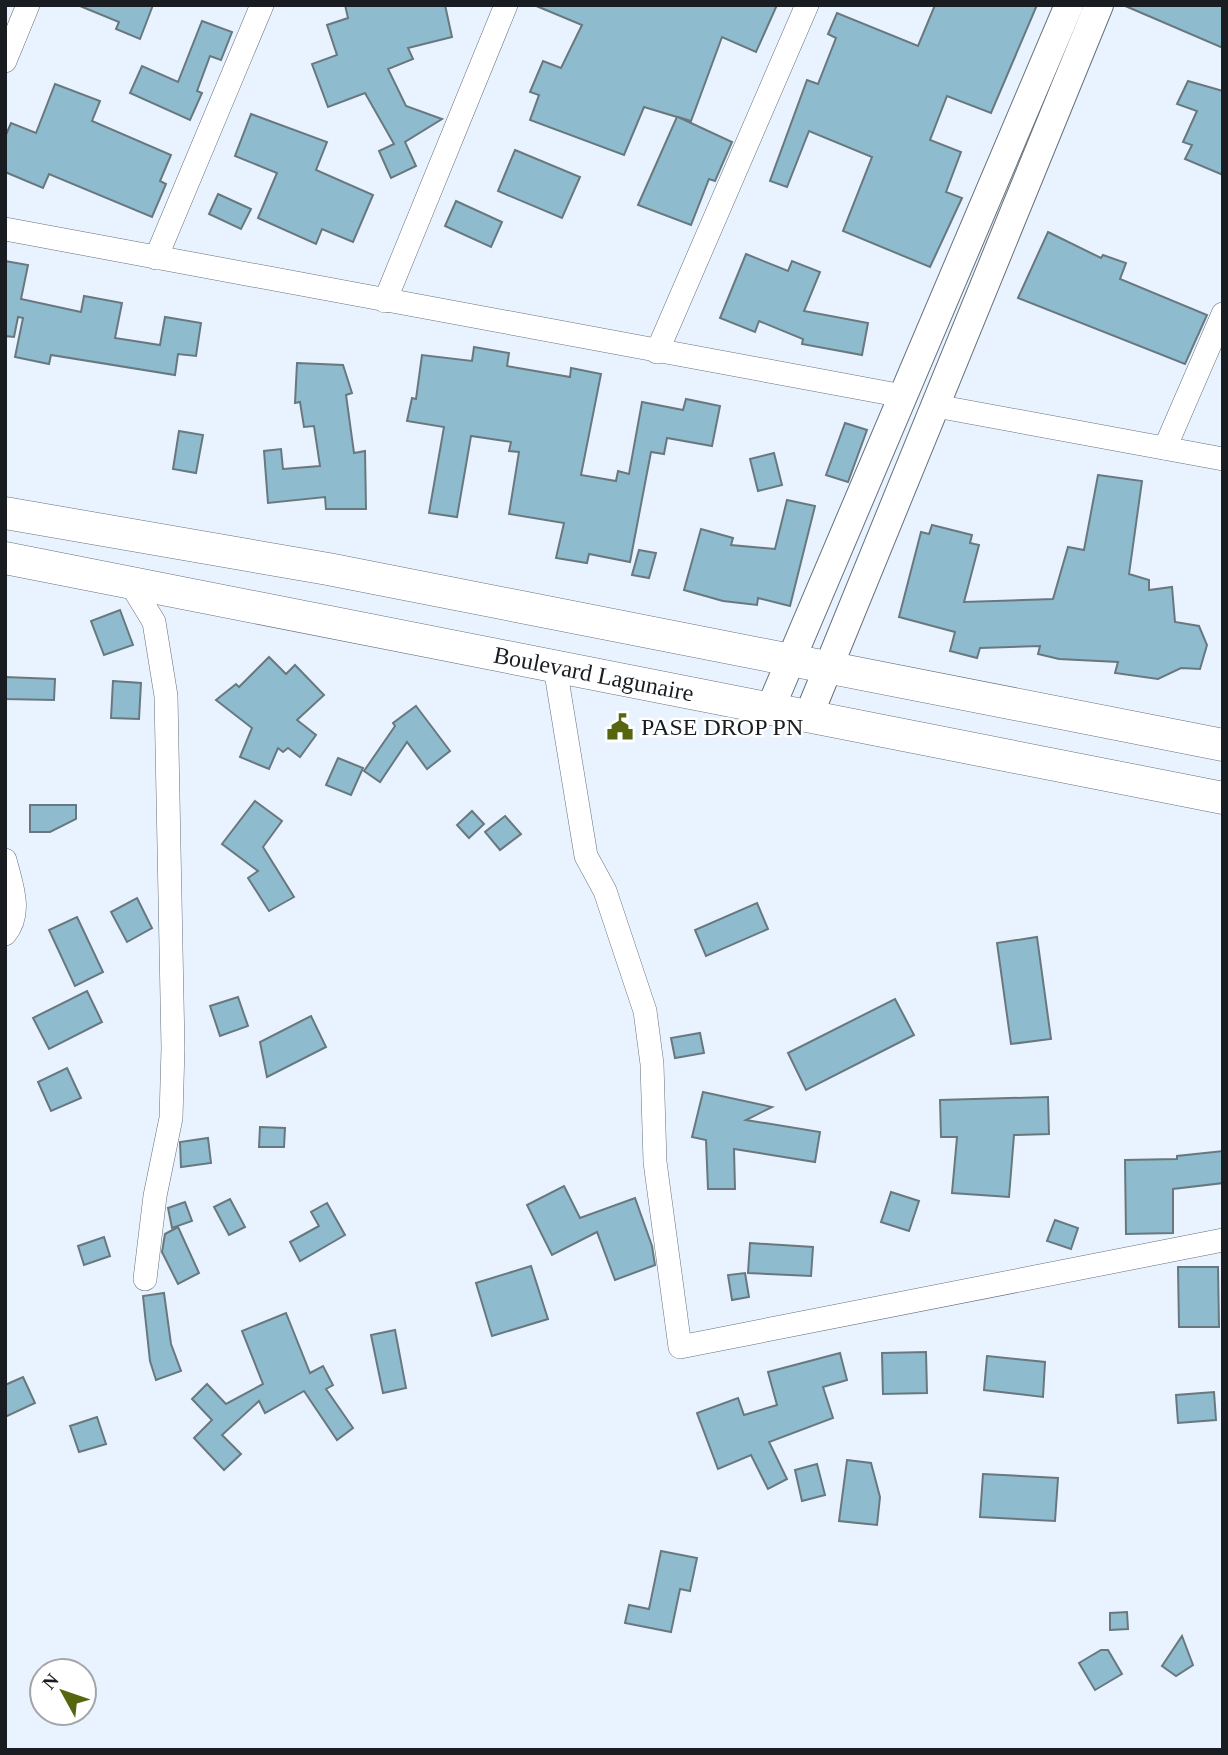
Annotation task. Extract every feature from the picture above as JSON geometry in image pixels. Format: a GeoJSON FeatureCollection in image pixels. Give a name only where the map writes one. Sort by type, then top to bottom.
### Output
{"type":"FeatureCollection","features":[{"type":"Feature","properties":{"kind":"main road"},"geometry":{"type":"LineString","coordinates":[[5,513],[328,569],[1223,745]]}},
{"type":"Feature","properties":{"kind":"main road","name":"Boulevard Lagunaire"},"geometry":{"type":"LineString","coordinates":[[5,558],[1223,798]]}},
{"type":"Feature","properties":{"kind":"street"},"geometry":{"type":"LineString","coordinates":[[5,61],[28,5]]}},
{"type":"Feature","properties":{"kind":"street"},"geometry":{"type":"LineString","coordinates":[[156,258],[262,5]]}},
{"type":"Feature","properties":{"kind":"street"},"geometry":{"type":"LineString","coordinates":[[385,301],[506,5]]}},
{"type":"Feature","properties":{"kind":"street"},"geometry":{"type":"LineString","coordinates":[[657,352],[807,5]]}},
{"type":"Feature","properties":{"kind":"street"},"geometry":{"type":"LineString","coordinates":[[770,709],[1069,5]]}},
{"type":"Feature","properties":{"kind":"street"},"geometry":{"type":"LineString","coordinates":[[808,717],[1099,5]]}},
{"type":"Feature","properties":{"kind":"street"},"geometry":{"type":"LineString","coordinates":[[5,229],[904,396]]}},
{"type":"Feature","properties":{"kind":"street"},"geometry":{"type":"LineString","coordinates":[[1164,448],[1223,314]]}},
{"type":"Feature","properties":{"kind":"street"},"geometry":{"type":"LineString","coordinates":[[936,406],[1223,459]]}},
{"type":"Feature","properties":{"kind":"street"},"geometry":{"type":"LineString","coordinates":[[129,582],[154,622],[166,696],[173,1048],[171,1118],[155,1196],[145,1279]]}},
{"type":"Feature","properties":{"kind":"street"},"geometry":{"type":"LineString","coordinates":[[555,667],[586,856],[605,891],[645,1011],[652,1064],[655,1162],[680,1347],[1223,1240]]}},
{"type":"Feature","properties":{"kind":"street"},"geometry":{"type":"LineString","coordinates":[[5,860],[15,904],[12,926],[5,934]]}},
{"type":"Feature","properties":{"kind":"building"},"geometry":{"type":"Polygon","coordinates":[[[153,5],[140,39],[116,29],[119,22],[80,6],[153,5]]]}},
{"type":"Feature","properties":{"kind":"building"},"geometry":{"type":"Polygon","coordinates":[[[345,5],[445,5],[452,37],[408,48],[413,59],[388,69],[406,106],[442,119],[405,142],[416,166],[391,178],[379,151],[394,144],[365,93],[328,107],[312,64],[337,55],[327,25],[348,18],[345,5]]]}},
{"type":"Feature","properties":{"kind":"building"},"geometry":{"type":"Polygon","coordinates":[[[534,5],[777,5],[756,52],[722,37],[691,121],[678,117],[732,142],[715,181],[709,179],[691,225],[638,205],[677,117],[644,107],[624,155],[530,120],[539,95],[530,92],[543,61],[561,68],[582,25],[534,5]]]}},
{"type":"Feature","properties":{"kind":"building"},"geometry":{"type":"Polygon","coordinates":[[[935,5],[1037,5],[991,113],[947,96],[930,140],[961,152],[946,192],[962,198],[930,267],[843,231],[872,157],[809,131],[787,187],[770,181],[807,80],[818,84],[836,38],[828,34],[837,13],[918,46],[935,5]]]}},
{"type":"Feature","properties":{"kind":"building"},"geometry":{"type":"Polygon","coordinates":[[[1123,5],[1223,5],[1223,48],[1123,5]]]}},
{"type":"Feature","properties":{"kind":"building"},"geometry":{"type":"Polygon","coordinates":[[[202,21],[232,32],[221,60],[210,56],[197,91],[202,93],[190,120],[130,93],[142,66],[178,82],[202,21]]]}},
{"type":"Feature","properties":{"kind":"building"},"geometry":{"type":"Polygon","coordinates":[[[1188,81],[1223,91],[1223,175],[1185,159],[1192,145],[1183,142],[1197,111],[1177,104],[1188,81]]]}},
{"type":"Feature","properties":{"kind":"building"},"geometry":{"type":"Polygon","coordinates":[[[55,84],[100,101],[92,121],[171,155],[160,181],[166,184],[152,217],[49,174],[43,188],[5,172],[5,137],[11,123],[36,133],[55,84]]]}},
{"type":"Feature","properties":{"kind":"building"},"geometry":{"type":"Polygon","coordinates":[[[251,114],[327,142],[316,170],[373,195],[353,242],[322,229],[316,244],[258,218],[277,173],[235,156],[251,114]]]}},
{"type":"Feature","properties":{"kind":"building"},"geometry":{"type":"Polygon","coordinates":[[[515,150],[580,177],[562,218],[498,191],[515,150]]]}},
{"type":"Feature","properties":{"kind":"building"},"geometry":{"type":"Polygon","coordinates":[[[218,194],[251,209],[241,229],[209,214],[218,194]]]}},
{"type":"Feature","properties":{"kind":"building"},"geometry":{"type":"Polygon","coordinates":[[[456,201],[502,222],[491,247],[445,226],[456,201]]]}},
{"type":"Feature","properties":{"kind":"building"},"geometry":{"type":"Polygon","coordinates":[[[1048,232],[1101,258],[1103,255],[1126,263],[1120,279],[1207,315],[1185,364],[1018,298],[1048,232]]]}},
{"type":"Feature","properties":{"kind":"building"},"geometry":{"type":"Polygon","coordinates":[[[746,254],[788,271],[792,261],[820,272],[804,311],[868,323],[862,355],[802,344],[803,339],[759,321],[755,332],[720,318],[746,254]]]}},
{"type":"Feature","properties":{"kind":"building"},"geometry":{"type":"Polygon","coordinates":[[[5,261],[28,265],[21,299],[81,312],[84,296],[122,303],[115,338],[160,345],[165,317],[201,323],[196,356],[178,354],[175,375],[51,355],[49,364],[15,357],[23,318],[18,317],[14,337],[5,336],[5,261]]]}},
{"type":"Feature","properties":{"kind":"building"},"geometry":{"type":"Polygon","coordinates":[[[474,347],[509,353],[507,366],[570,377],[571,368],[601,374],[581,475],[616,481],[618,471],[629,474],[642,402],[683,410],[686,399],[720,406],[712,446],[667,438],[664,454],[651,452],[630,562],[589,554],[587,563],[556,558],[564,523],[509,514],[519,452],[509,451],[511,442],[471,436],[457,517],[429,513],[444,427],[407,421],[412,398],[416,399],[422,355],[472,361],[474,347]]]}},
{"type":"Feature","properties":{"kind":"building"},"geometry":{"type":"Polygon","coordinates":[[[297,363],[343,365],[352,393],[346,395],[354,453],[365,451],[366,509],[326,509],[325,497],[268,503],[264,451],[281,449],[283,469],[320,466],[314,426],[304,427],[300,402],[295,403],[297,363]]]}},
{"type":"Feature","properties":{"kind":"building"},"geometry":{"type":"Polygon","coordinates":[[[845,423],[867,430],[848,482],[826,475],[845,423]]]}},
{"type":"Feature","properties":{"kind":"building"},"geometry":{"type":"Polygon","coordinates":[[[179,431],[203,435],[196,473],[173,469],[179,431]]]}},
{"type":"Feature","properties":{"kind":"building"},"geometry":{"type":"Polygon","coordinates":[[[774,453],[782,485],[758,491],[750,459],[774,453]]]}},
{"type":"Feature","properties":{"kind":"building"},"geometry":{"type":"Polygon","coordinates":[[[1098,475],[1142,481],[1129,574],[1149,580],[1149,590],[1172,587],[1175,622],[1199,626],[1207,645],[1200,669],[1181,668],[1158,679],[1115,673],[1118,662],[1059,659],[1038,654],[1040,646],[980,648],[977,658],[950,651],[955,632],[899,617],[921,532],[929,534],[932,525],[972,535],[970,543],[979,545],[964,602],[1053,599],[1068,547],[1084,550],[1098,475]]]}},
{"type":"Feature","properties":{"kind":"building"},"geometry":{"type":"Polygon","coordinates":[[[787,500],[815,506],[790,606],[758,598],[757,605],[723,601],[684,590],[701,529],[733,538],[731,545],[775,549],[787,500]]]}},
{"type":"Feature","properties":{"kind":"building"},"geometry":{"type":"Polygon","coordinates":[[[639,550],[656,553],[649,578],[632,575],[639,550]]]}},
{"type":"Feature","properties":{"kind":"building"},"geometry":{"type":"Polygon","coordinates":[[[120,610],[133,645],[104,655],[91,621],[120,610]]]}},
{"type":"Feature","properties":{"kind":"building"},"geometry":{"type":"Polygon","coordinates":[[[269,657],[286,674],[295,665],[324,695],[297,720],[316,735],[300,757],[288,748],[283,752],[278,748],[269,769],[240,757],[252,728],[216,700],[236,684],[239,687],[269,657]]]}},
{"type":"Feature","properties":{"kind":"building"},"geometry":{"type":"Polygon","coordinates":[[[5,677],[55,679],[54,700],[5,699],[5,677]]]}},
{"type":"Feature","properties":{"kind":"building"},"geometry":{"type":"Polygon","coordinates":[[[113,681],[141,683],[139,719],[111,718],[113,681]]]}},
{"type":"Feature","properties":{"kind":"building"},"geometry":{"type":"Polygon","coordinates":[[[416,706],[450,751],[427,769],[407,742],[380,782],[364,771],[395,726],[393,723],[416,706]]]}},
{"type":"Feature","properties":{"kind":"building"},"geometry":{"type":"Polygon","coordinates":[[[338,758],[363,768],[351,795],[326,785],[338,758]]]}},
{"type":"Feature","properties":{"kind":"building"},"geometry":{"type":"Polygon","coordinates":[[[255,801],[282,821],[263,847],[294,897],[269,911],[248,878],[258,871],[222,844],[255,801]]]}},
{"type":"Feature","properties":{"kind":"building"},"geometry":{"type":"Polygon","coordinates":[[[30,805],[76,805],[76,819],[50,832],[30,832],[30,805]]]}},
{"type":"Feature","properties":{"kind":"building"},"geometry":{"type":"Polygon","coordinates":[[[472,811],[484,824],[469,838],[457,825],[472,811]]]}},
{"type":"Feature","properties":{"kind":"building"},"geometry":{"type":"Polygon","coordinates":[[[505,816],[521,834],[500,850],[485,832],[505,816]]]}},
{"type":"Feature","properties":{"kind":"building"},"geometry":{"type":"Polygon","coordinates":[[[137,898],[152,928],[127,942],[111,912],[137,898]]]}},
{"type":"Feature","properties":{"kind":"building"},"geometry":{"type":"Polygon","coordinates":[[[757,903],[768,929],[706,956],[695,930],[757,903]]]}},
{"type":"Feature","properties":{"kind":"building"},"geometry":{"type":"Polygon","coordinates":[[[77,917],[103,972],[75,986],[49,930],[77,917]]]}},
{"type":"Feature","properties":{"kind":"building"},"geometry":{"type":"Polygon","coordinates":[[[1037,937],[1051,1039],[1011,1044],[997,943],[1037,937]]]}},
{"type":"Feature","properties":{"kind":"building"},"geometry":{"type":"Polygon","coordinates":[[[87,991],[102,1022],[49,1049],[33,1018],[87,991]]]}},
{"type":"Feature","properties":{"kind":"building"},"geometry":{"type":"Polygon","coordinates":[[[238,997],[248,1026],[220,1036],[210,1006],[238,997]]]}},
{"type":"Feature","properties":{"kind":"building"},"geometry":{"type":"Polygon","coordinates":[[[895,999],[914,1035],[806,1090],[788,1053],[895,999]]]}},
{"type":"Feature","properties":{"kind":"building"},"geometry":{"type":"Polygon","coordinates":[[[311,1016],[326,1047],[267,1077],[260,1042],[311,1016]]]}},
{"type":"Feature","properties":{"kind":"building"},"geometry":{"type":"Polygon","coordinates":[[[700,1033],[704,1053],[675,1058],[671,1038],[700,1033]]]}},
{"type":"Feature","properties":{"kind":"building"},"geometry":{"type":"Polygon","coordinates":[[[67,1068],[81,1098],[51,1111],[38,1082],[67,1068]]]}},
{"type":"Feature","properties":{"kind":"building"},"geometry":{"type":"Polygon","coordinates":[[[703,1092],[772,1107],[746,1120],[820,1132],[815,1162],[734,1149],[735,1189],[708,1189],[706,1140],[692,1137],[703,1092]]]}},
{"type":"Feature","properties":{"kind":"building"},"geometry":{"type":"Polygon","coordinates":[[[1048,1097],[1049,1134],[1014,1135],[1009,1197],[952,1193],[957,1137],[941,1137],[940,1100],[1048,1097]]]}},
{"type":"Feature","properties":{"kind":"building"},"geometry":{"type":"Polygon","coordinates":[[[260,1127],[285,1128],[284,1147],[259,1147],[260,1127]]]}},
{"type":"Feature","properties":{"kind":"building"},"geometry":{"type":"Polygon","coordinates":[[[208,1138],[211,1163],[181,1167],[180,1142],[208,1138]]]}},
{"type":"Feature","properties":{"kind":"building"},"geometry":{"type":"Polygon","coordinates":[[[1223,1151],[1223,1183],[1173,1189],[1173,1233],[1126,1234],[1125,1160],[1177,1159],[1177,1156],[1223,1151]]]}},
{"type":"Feature","properties":{"kind":"building"},"geometry":{"type":"Polygon","coordinates":[[[564,1186],[580,1218],[635,1198],[652,1246],[655,1265],[615,1280],[597,1232],[552,1255],[527,1205],[564,1186]]]}},
{"type":"Feature","properties":{"kind":"building"},"geometry":{"type":"Polygon","coordinates":[[[891,1192],[919,1201],[909,1231],[881,1222],[891,1192]]]}},
{"type":"Feature","properties":{"kind":"building"},"geometry":{"type":"Polygon","coordinates":[[[230,1199],[245,1227],[229,1235],[214,1207],[230,1199]]]}},
{"type":"Feature","properties":{"kind":"building"},"geometry":{"type":"Polygon","coordinates":[[[185,1202],[192,1221],[172,1228],[168,1208],[185,1202]]]}},
{"type":"Feature","properties":{"kind":"building"},"geometry":{"type":"Polygon","coordinates":[[[327,1203],[345,1235],[300,1261],[290,1242],[319,1226],[311,1212],[327,1203]]]}},
{"type":"Feature","properties":{"kind":"building"},"geometry":{"type":"Polygon","coordinates":[[[1055,1220],[1078,1228],[1071,1249],[1047,1241],[1055,1220]]]}},
{"type":"Feature","properties":{"kind":"building"},"geometry":{"type":"Polygon","coordinates":[[[178,1227],[199,1273],[178,1284],[162,1252],[165,1234],[178,1227]]]}},
{"type":"Feature","properties":{"kind":"building"},"geometry":{"type":"Polygon","coordinates":[[[104,1237],[110,1256],[84,1265],[78,1246],[104,1237]]]}},
{"type":"Feature","properties":{"kind":"building"},"geometry":{"type":"Polygon","coordinates":[[[750,1243],[813,1247],[811,1276],[748,1273],[750,1243]]]}},
{"type":"Feature","properties":{"kind":"building"},"geometry":{"type":"Polygon","coordinates":[[[531,1266],[548,1319],[492,1336],[476,1283],[531,1266]]]}},
{"type":"Feature","properties":{"kind":"building"},"geometry":{"type":"Polygon","coordinates":[[[1178,1267],[1218,1267],[1219,1327],[1179,1327],[1178,1267]]]}},
{"type":"Feature","properties":{"kind":"building"},"geometry":{"type":"Polygon","coordinates":[[[745,1273],[749,1297],[732,1300],[728,1275],[745,1273]]]}},
{"type":"Feature","properties":{"kind":"building"},"geometry":{"type":"Polygon","coordinates":[[[164,1293],[171,1344],[181,1371],[156,1380],[150,1361],[143,1296],[164,1293]]]}},
{"type":"Feature","properties":{"kind":"building"},"geometry":{"type":"Polygon","coordinates":[[[286,1313],[310,1373],[323,1366],[333,1385],[326,1389],[353,1428],[337,1440],[304,1391],[265,1413],[259,1401],[222,1435],[241,1454],[224,1470],[194,1438],[212,1420],[192,1399],[207,1384],[226,1404],[263,1384],[242,1331],[286,1313]]]}},
{"type":"Feature","properties":{"kind":"building"},"geometry":{"type":"Polygon","coordinates":[[[395,1330],[406,1388],[383,1393],[371,1335],[395,1330]]]}},
{"type":"Feature","properties":{"kind":"building"},"geometry":{"type":"Polygon","coordinates":[[[926,1352],[927,1393],[883,1394],[882,1353],[926,1352]]]}},
{"type":"Feature","properties":{"kind":"building"},"geometry":{"type":"Polygon","coordinates":[[[840,1353],[847,1380],[823,1387],[833,1418],[769,1442],[787,1479],[768,1489],[751,1455],[718,1469],[697,1413],[738,1398],[744,1415],[777,1405],[768,1372],[840,1353]]]}},
{"type":"Feature","properties":{"kind":"building"},"geometry":{"type":"Polygon","coordinates":[[[987,1356],[1045,1362],[1043,1397],[984,1390],[987,1356]]]}},
{"type":"Feature","properties":{"kind":"building"},"geometry":{"type":"Polygon","coordinates":[[[23,1377],[35,1403],[5,1417],[5,1385],[23,1377]]]}},
{"type":"Feature","properties":{"kind":"building"},"geometry":{"type":"Polygon","coordinates":[[[1214,1392],[1216,1420],[1178,1423],[1176,1395],[1214,1392]]]}},
{"type":"Feature","properties":{"kind":"building"},"geometry":{"type":"Polygon","coordinates":[[[97,1417],[106,1444],[79,1452],[70,1426],[97,1417]]]}},
{"type":"Feature","properties":{"kind":"building"},"geometry":{"type":"Polygon","coordinates":[[[847,1460],[871,1463],[880,1497],[877,1525],[839,1521],[847,1460]]]}},
{"type":"Feature","properties":{"kind":"building"},"geometry":{"type":"Polygon","coordinates":[[[817,1464],[825,1495],[802,1501],[795,1470],[817,1464]]]}},
{"type":"Feature","properties":{"kind":"building"},"geometry":{"type":"Polygon","coordinates":[[[983,1474],[1058,1478],[1055,1521],[980,1517],[983,1474]]]}},
{"type":"Feature","properties":{"kind":"building"},"geometry":{"type":"Polygon","coordinates":[[[661,1551],[697,1558],[690,1591],[680,1589],[671,1632],[625,1623],[629,1605],[649,1609],[661,1551]]]}},
{"type":"Feature","properties":{"kind":"building"},"geometry":{"type":"Polygon","coordinates":[[[1127,1612],[1128,1629],[1110,1630],[1110,1613],[1127,1612]]]}},
{"type":"Feature","properties":{"kind":"building"},"geometry":{"type":"Polygon","coordinates":[[[1182,1636],[1193,1665],[1176,1676],[1162,1666],[1182,1636]]]}},
{"type":"Feature","properties":{"kind":"building"},"geometry":{"type":"Polygon","coordinates":[[[1101,1650],[1108,1650],[1122,1674],[1095,1690],[1079,1663],[1101,1650]]]}},
{"type":"Feature","properties":{"kind":"place","name":"PASE DROP PN"},"geometry":{"type":"Point","coordinates":[620,727]}}]}
